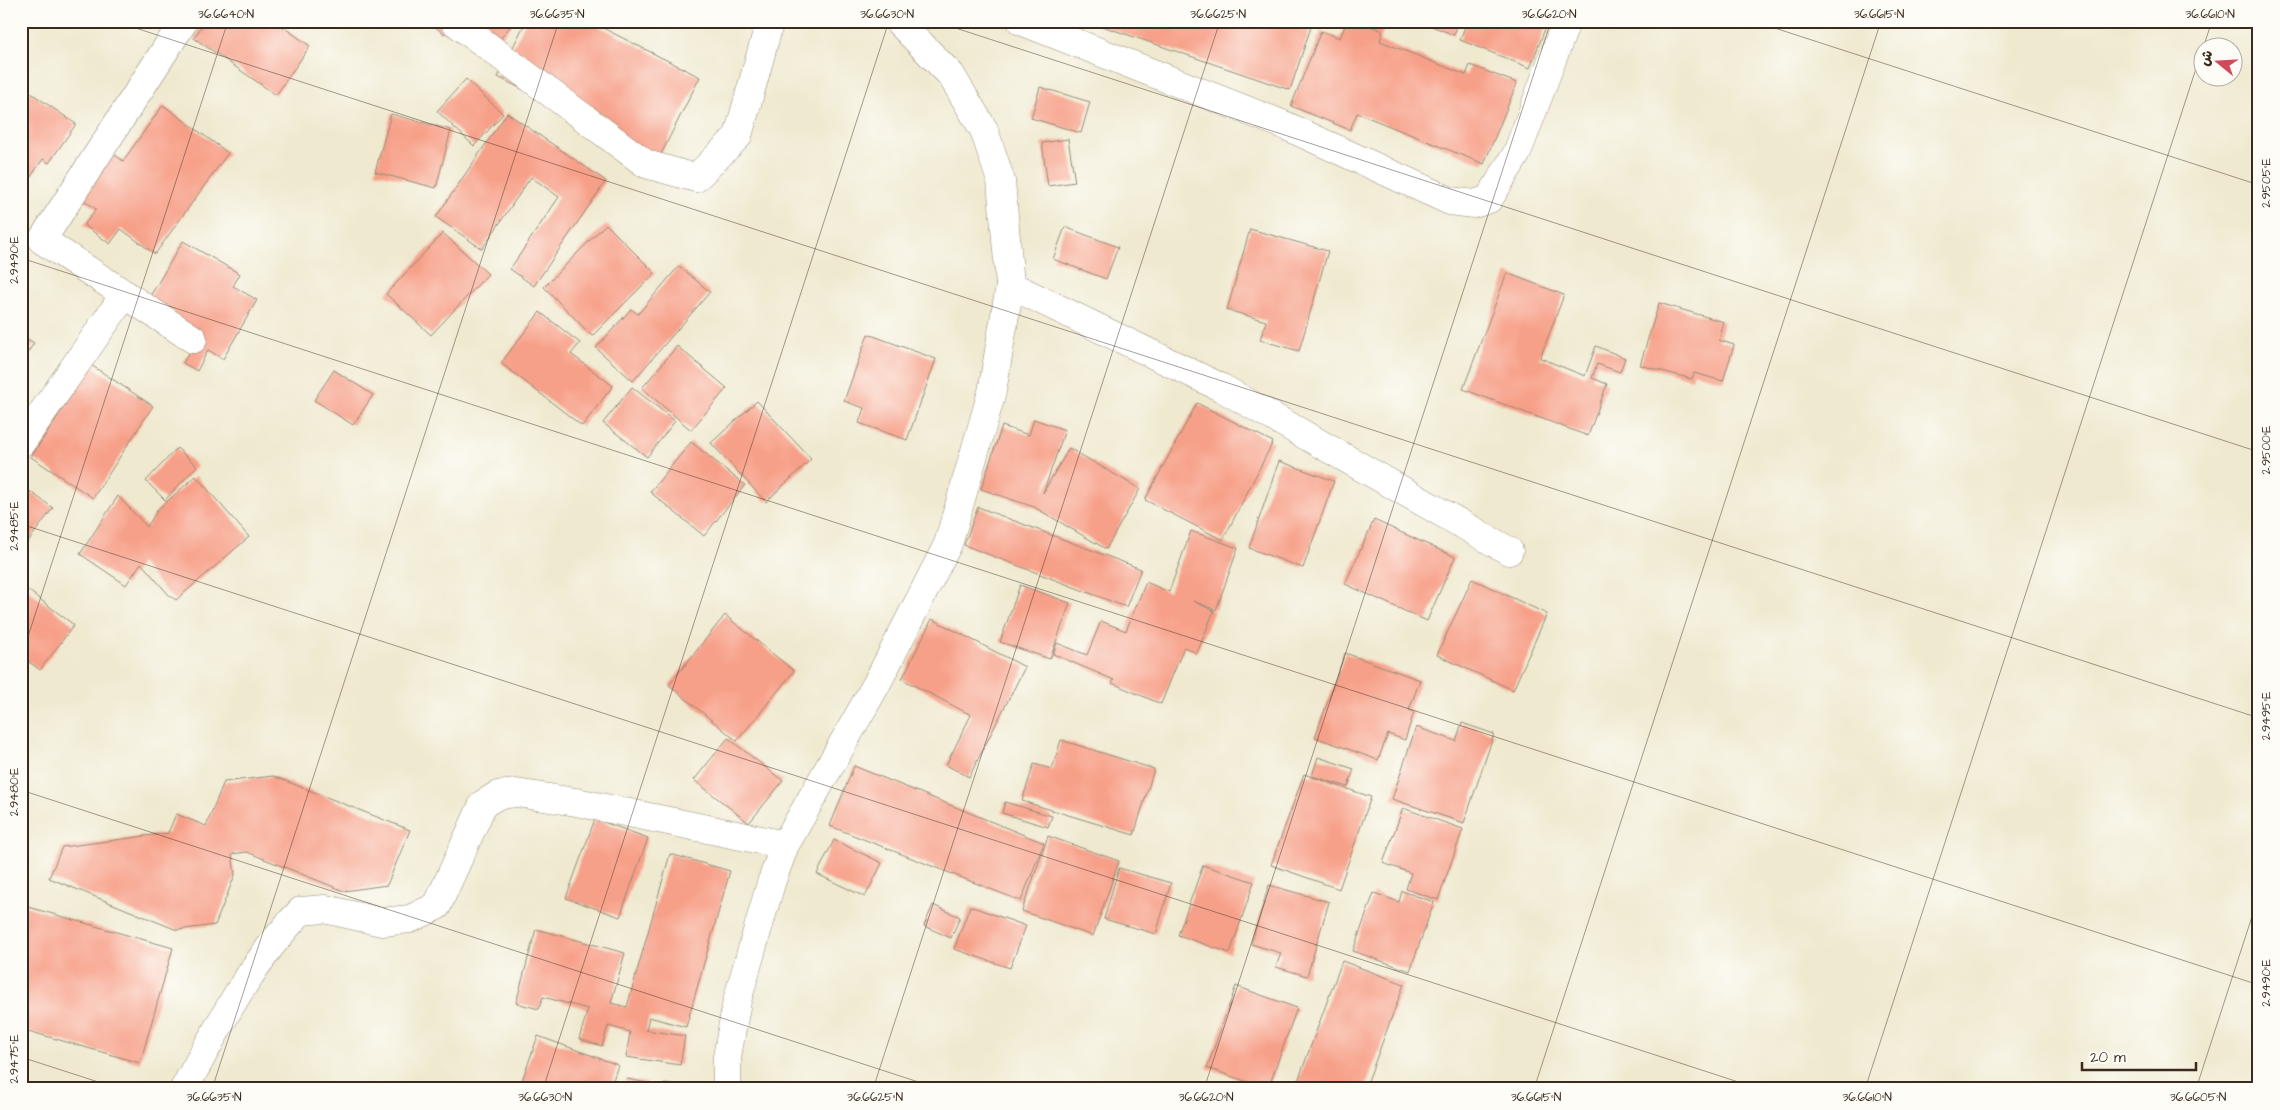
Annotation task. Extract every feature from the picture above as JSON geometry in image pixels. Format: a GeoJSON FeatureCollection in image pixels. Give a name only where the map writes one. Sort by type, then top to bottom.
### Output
{"type":"FeatureCollection","features":[{"type":"Feature","properties":{"kind":"street"},"geometry":{"type":"LineString","coordinates":[[184,21],[42,240],[193,339]]}},
{"type":"Feature","properties":{"kind":"street"},"geometry":{"type":"LineString","coordinates":[[454,21],[646,164],[696,178],[738,136],[770,21]]}},
{"type":"Feature","properties":{"kind":"street"},"geometry":{"type":"LineString","coordinates":[[727,1089],[727,1057],[737,1000],[771,883],[785,845],[876,684],[948,544],[992,392],[1010,285],[1001,181],[984,130],[951,75],[898,21]]}},
{"type":"Feature","properties":{"kind":"street"},"geometry":{"type":"LineString","coordinates":[[1021,21],[1284,125],[1450,202],[1474,204],[1489,198],[1517,153],[1564,28],[1564,21]]}},
{"type":"Feature","properties":{"kind":"street"},"geometry":{"type":"LineString","coordinates":[[1010,285],[1222,388],[1510,551]]}},
{"type":"Feature","properties":{"kind":"street"},"geometry":{"type":"LineString","coordinates":[[21,443],[125,294]]}},
{"type":"Feature","properties":{"kind":"street"},"geometry":{"type":"LineString","coordinates":[[184,1089],[256,965],[280,932],[301,911],[325,909],[382,922],[410,919],[437,906],[483,804],[498,795],[516,793],[576,802],[785,845]]}},
{"type":"Feature","properties":{"kind":"building"},"geometry":{"type":"Polygon","coordinates":[[[205,21],[228,21],[232,24],[234,21],[275,21],[310,46],[276,95],[194,38],[205,21]]]}},
{"type":"Feature","properties":{"kind":"building"},"geometry":{"type":"Polygon","coordinates":[[[428,21],[515,21],[490,51],[454,22],[444,34],[428,21]]]}},
{"type":"Feature","properties":{"kind":"building"},"geometry":{"type":"Polygon","coordinates":[[[526,21],[589,21],[700,77],[659,158],[498,77],[526,21]]]}},
{"type":"Feature","properties":{"kind":"building"},"geometry":{"type":"Polygon","coordinates":[[[1100,21],[1313,21],[1290,90],[1099,25],[1100,21]]]}},
{"type":"Feature","properties":{"kind":"building"},"geometry":{"type":"Polygon","coordinates":[[[1347,21],[1359,21],[1383,31],[1380,41],[1466,75],[1470,65],[1517,83],[1484,164],[1357,113],[1350,130],[1291,106],[1321,31],[1340,38],[1347,21]]]}},
{"type":"Feature","properties":{"kind":"building"},"geometry":{"type":"Polygon","coordinates":[[[1419,21],[1459,21],[1454,35],[1419,21]]]}},
{"type":"Feature","properties":{"kind":"building"},"geometry":{"type":"Polygon","coordinates":[[[1467,21],[1548,21],[1530,68],[1460,40],[1467,21]]]}},
{"type":"Feature","properties":{"kind":"building"},"geometry":{"type":"Polygon","coordinates":[[[466,79],[503,114],[474,146],[437,111],[466,79]]]}},
{"type":"Feature","properties":{"kind":"building"},"geometry":{"type":"Polygon","coordinates":[[[21,86],[76,124],[49,163],[43,159],[21,191],[21,86]]]}},
{"type":"Feature","properties":{"kind":"building"},"geometry":{"type":"Polygon","coordinates":[[[1040,87],[1090,102],[1081,133],[1031,118],[1040,87]]]}},
{"type":"Feature","properties":{"kind":"building"},"geometry":{"type":"Polygon","coordinates":[[[163,105],[228,153],[155,254],[121,229],[110,244],[84,225],[96,209],[68,189],[101,144],[123,161],[163,105]]]}},
{"type":"Feature","properties":{"kind":"building"},"geometry":{"type":"Polygon","coordinates":[[[507,113],[606,181],[534,286],[510,269],[559,197],[531,177],[482,249],[436,217],[507,113]]]}},
{"type":"Feature","properties":{"kind":"building"},"geometry":{"type":"Polygon","coordinates":[[[391,114],[451,130],[436,188],[375,172],[391,114]]]}},
{"type":"Feature","properties":{"kind":"building"},"geometry":{"type":"Polygon","coordinates":[[[1068,139],[1075,182],[1048,186],[1042,143],[1068,139]]]}},
{"type":"Feature","properties":{"kind":"building"},"geometry":{"type":"Polygon","coordinates":[[[606,224],[655,273],[592,336],[544,287],[606,224]]]}},
{"type":"Feature","properties":{"kind":"building"},"geometry":{"type":"Polygon","coordinates":[[[1065,227],[1118,247],[1106,279],[1053,259],[1065,227]]]}},
{"type":"Feature","properties":{"kind":"building"},"geometry":{"type":"Polygon","coordinates":[[[1250,229],[1328,251],[1299,351],[1260,340],[1266,321],[1227,310],[1250,229]]]}},
{"type":"Feature","properties":{"kind":"building"},"geometry":{"type":"Polygon","coordinates":[[[443,233],[488,274],[431,335],[386,294],[443,233]]]}},
{"type":"Feature","properties":{"kind":"building"},"geometry":{"type":"Polygon","coordinates":[[[183,241],[240,274],[233,286],[257,300],[223,359],[208,350],[197,371],[183,363],[197,339],[143,308],[183,241]]]}},
{"type":"Feature","properties":{"kind":"building"},"geometry":{"type":"Polygon","coordinates":[[[679,266],[710,292],[633,381],[596,348],[631,309],[638,314],[679,266]]]}},
{"type":"Feature","properties":{"kind":"building"},"geometry":{"type":"Polygon","coordinates":[[[1507,273],[1564,295],[1540,358],[1585,376],[1596,346],[1625,358],[1620,372],[1597,364],[1592,378],[1607,384],[1588,436],[1463,389],[1507,273]]]}},
{"type":"Feature","properties":{"kind":"building"},"geometry":{"type":"Polygon","coordinates":[[[1659,303],[1724,322],[1719,340],[1734,345],[1723,381],[1694,373],[1692,379],[1640,365],[1659,303]]]}},
{"type":"Feature","properties":{"kind":"building"},"geometry":{"type":"Polygon","coordinates":[[[540,312],[580,343],[571,354],[613,386],[582,426],[501,363],[540,312]]]}},
{"type":"Feature","properties":{"kind":"building"},"geometry":{"type":"Polygon","coordinates":[[[868,334],[936,359],[907,440],[859,423],[864,408],[844,401],[868,334]]]}},
{"type":"Feature","properties":{"kind":"building"},"geometry":{"type":"Polygon","coordinates":[[[21,335],[34,343],[21,362],[21,335]]]}},
{"type":"Feature","properties":{"kind":"building"},"geometry":{"type":"Polygon","coordinates":[[[677,346],[727,388],[691,430],[642,388],[677,346]]]}},
{"type":"Feature","properties":{"kind":"building"},"geometry":{"type":"Polygon","coordinates":[[[91,365],[153,406],[93,498],[31,457],[91,365]]]}},
{"type":"Feature","properties":{"kind":"building"},"geometry":{"type":"Polygon","coordinates":[[[334,370],[373,395],[353,425],[314,400],[334,370]]]}},
{"type":"Feature","properties":{"kind":"building"},"geometry":{"type":"Polygon","coordinates":[[[632,387],[675,421],[647,457],[603,423],[632,387]]]}},
{"type":"Feature","properties":{"kind":"building"},"geometry":{"type":"Polygon","coordinates":[[[757,401],[811,459],[766,502],[711,443],[757,401]]]}},
{"type":"Feature","properties":{"kind":"building"},"geometry":{"type":"Polygon","coordinates":[[[1197,403],[1273,442],[1223,540],[1145,500],[1197,403]]]}},
{"type":"Feature","properties":{"kind":"building"},"geometry":{"type":"Polygon","coordinates":[[[1034,419],[1065,430],[1043,493],[1069,448],[1140,489],[1106,549],[1034,507],[981,489],[1002,426],[1029,435],[1034,419]]]}},
{"type":"Feature","properties":{"kind":"building"},"geometry":{"type":"Polygon","coordinates":[[[691,442],[745,485],[704,536],[650,492],[691,442]]]}},
{"type":"Feature","properties":{"kind":"building"},"geometry":{"type":"Polygon","coordinates":[[[177,448],[197,466],[165,500],[146,481],[177,448]]]}},
{"type":"Feature","properties":{"kind":"building"},"geometry":{"type":"Polygon","coordinates":[[[1279,461],[1334,481],[1303,568],[1249,548],[1279,461]]]}},
{"type":"Feature","properties":{"kind":"building"},"geometry":{"type":"Polygon","coordinates":[[[196,476],[249,537],[176,600],[169,595],[141,563],[126,585],[80,554],[118,496],[147,527],[158,509],[196,476]]]}},
{"type":"Feature","properties":{"kind":"building"},"geometry":{"type":"Polygon","coordinates":[[[21,485],[53,508],[21,551],[21,485]]]}},
{"type":"Feature","properties":{"kind":"building"},"geometry":{"type":"Polygon","coordinates":[[[978,507],[1141,569],[1126,607],[964,545],[978,507]]]}},
{"type":"Feature","properties":{"kind":"building"},"geometry":{"type":"Polygon","coordinates":[[[1374,520],[1455,557],[1427,621],[1345,584],[1374,520]]]}},
{"type":"Feature","properties":{"kind":"building"},"geometry":{"type":"Polygon","coordinates":[[[1191,531],[1238,548],[1216,610],[1193,601],[1214,611],[1197,653],[1184,647],[1161,704],[1112,683],[1114,680],[1053,654],[1057,643],[1087,655],[1101,621],[1126,631],[1146,582],[1169,592],[1191,531]]]}},
{"type":"Feature","properties":{"kind":"building"},"geometry":{"type":"Polygon","coordinates":[[[1472,579],[1547,614],[1513,690],[1437,655],[1472,579]]]}},
{"type":"Feature","properties":{"kind":"building"},"geometry":{"type":"Polygon","coordinates":[[[21,585],[74,625],[40,670],[21,656],[21,585]]]}},
{"type":"Feature","properties":{"kind":"building"},"geometry":{"type":"Polygon","coordinates":[[[1020,585],[1070,603],[1050,659],[1000,642],[1020,585]]]}},
{"type":"Feature","properties":{"kind":"building"},"geometry":{"type":"Polygon","coordinates":[[[725,615],[794,671],[737,741],[669,685],[725,615]]]}},
{"type":"Feature","properties":{"kind":"building"},"geometry":{"type":"Polygon","coordinates":[[[932,619],[1025,667],[969,777],[946,765],[971,715],[902,679],[932,619]]]}},
{"type":"Feature","properties":{"kind":"building"},"geometry":{"type":"Polygon","coordinates":[[[1345,653],[1420,680],[1409,710],[1414,712],[1405,740],[1388,734],[1378,760],[1315,737],[1345,653]]]}},
{"type":"Feature","properties":{"kind":"building"},"geometry":{"type":"Polygon","coordinates":[[[1462,723],[1494,734],[1464,823],[1392,799],[1416,727],[1456,741],[1462,723]]]}},
{"type":"Feature","properties":{"kind":"building"},"geometry":{"type":"Polygon","coordinates":[[[728,738],[783,781],[749,823],[694,780],[728,738]]]}},
{"type":"Feature","properties":{"kind":"building"},"geometry":{"type":"Polygon","coordinates":[[[1061,740],[1154,769],[1134,835],[1022,801],[1034,764],[1052,769],[1061,740]]]}},
{"type":"Feature","properties":{"kind":"building"},"geometry":{"type":"Polygon","coordinates":[[[1318,757],[1354,769],[1348,787],[1312,776],[1318,757]]]}},
{"type":"Feature","properties":{"kind":"building"},"geometry":{"type":"Polygon","coordinates":[[[854,766],[1044,843],[1021,901],[830,826],[854,766]]]}},
{"type":"Feature","properties":{"kind":"building"},"geometry":{"type":"Polygon","coordinates":[[[1304,774],[1371,797],[1339,889],[1271,865],[1304,774]]]}},
{"type":"Feature","properties":{"kind":"building"},"geometry":{"type":"Polygon","coordinates":[[[273,776],[410,830],[387,885],[344,891],[247,852],[232,854],[235,875],[215,925],[177,930],[49,878],[62,847],[168,833],[176,814],[206,826],[224,782],[273,776]]]}},
{"type":"Feature","properties":{"kind":"building"},"geometry":{"type":"Polygon","coordinates":[[[1005,802],[1052,816],[1048,827],[1002,813],[1005,802]]]}},
{"type":"Feature","properties":{"kind":"building"},"geometry":{"type":"Polygon","coordinates":[[[1403,808],[1463,829],[1438,900],[1406,889],[1411,873],[1383,863],[1403,808]]]}},
{"type":"Feature","properties":{"kind":"building"},"geometry":{"type":"Polygon","coordinates":[[[595,819],[648,838],[620,917],[566,898],[595,819]]]}},
{"type":"Feature","properties":{"kind":"building"},"geometry":{"type":"Polygon","coordinates":[[[1048,836],[1119,861],[1093,936],[1022,911],[1048,836]]]}},
{"type":"Feature","properties":{"kind":"building"},"geometry":{"type":"Polygon","coordinates":[[[834,840],[882,863],[865,897],[817,874],[834,840]]]}},
{"type":"Feature","properties":{"kind":"building"},"geometry":{"type":"Polygon","coordinates":[[[670,854],[730,871],[686,1027],[649,1017],[646,1030],[685,1036],[680,1065],[626,1057],[630,1032],[608,1026],[602,1046],[579,1039],[588,1009],[543,997],[539,1009],[516,1003],[536,929],[625,953],[611,1003],[627,1007],[670,854]]]}},
{"type":"Feature","properties":{"kind":"building"},"geometry":{"type":"Polygon","coordinates":[[[1203,865],[1254,882],[1230,953],[1178,935],[1203,865]]]}},
{"type":"Feature","properties":{"kind":"building"},"geometry":{"type":"Polygon","coordinates":[[[1119,868],[1171,883],[1156,934],[1104,919],[1119,868]]]}},
{"type":"Feature","properties":{"kind":"building"},"geometry":{"type":"Polygon","coordinates":[[[1269,885],[1329,902],[1307,976],[1276,967],[1281,953],[1251,944],[1269,885]]]}},
{"type":"Feature","properties":{"kind":"building"},"geometry":{"type":"Polygon","coordinates":[[[1402,891],[1434,902],[1410,971],[1353,951],[1374,893],[1399,902],[1402,891]]]}},
{"type":"Feature","properties":{"kind":"building"},"geometry":{"type":"Polygon","coordinates":[[[21,905],[173,948],[140,1063],[21,1029],[21,905]]]}},
{"type":"Feature","properties":{"kind":"building"},"geometry":{"type":"Polygon","coordinates":[[[933,905],[960,917],[951,938],[924,926],[933,905]]]}},
{"type":"Feature","properties":{"kind":"building"},"geometry":{"type":"Polygon","coordinates":[[[970,906],[1026,926],[1010,968],[954,949],[970,906]]]}},
{"type":"Feature","properties":{"kind":"building"},"geometry":{"type":"Polygon","coordinates":[[[1342,961],[1404,984],[1365,1089],[1295,1089],[1342,961]]]}},
{"type":"Feature","properties":{"kind":"building"},"geometry":{"type":"Polygon","coordinates":[[[1236,986],[1297,1008],[1268,1089],[1207,1068],[1236,986]]]}},
{"type":"Feature","properties":{"kind":"building"},"geometry":{"type":"Polygon","coordinates":[[[538,1036],[618,1065],[610,1089],[519,1089],[538,1036]]]}},
{"type":"Feature","properties":{"kind":"building"},"geometry":{"type":"Polygon","coordinates":[[[627,1079],[647,1083],[646,1089],[625,1089],[627,1079]]]}},
{"type":"Feature","properties":{"kind":"building"},"geometry":{"type":"Polygon","coordinates":[[[664,1084],[702,1087],[702,1089],[664,1089],[664,1084]]]}}]}
